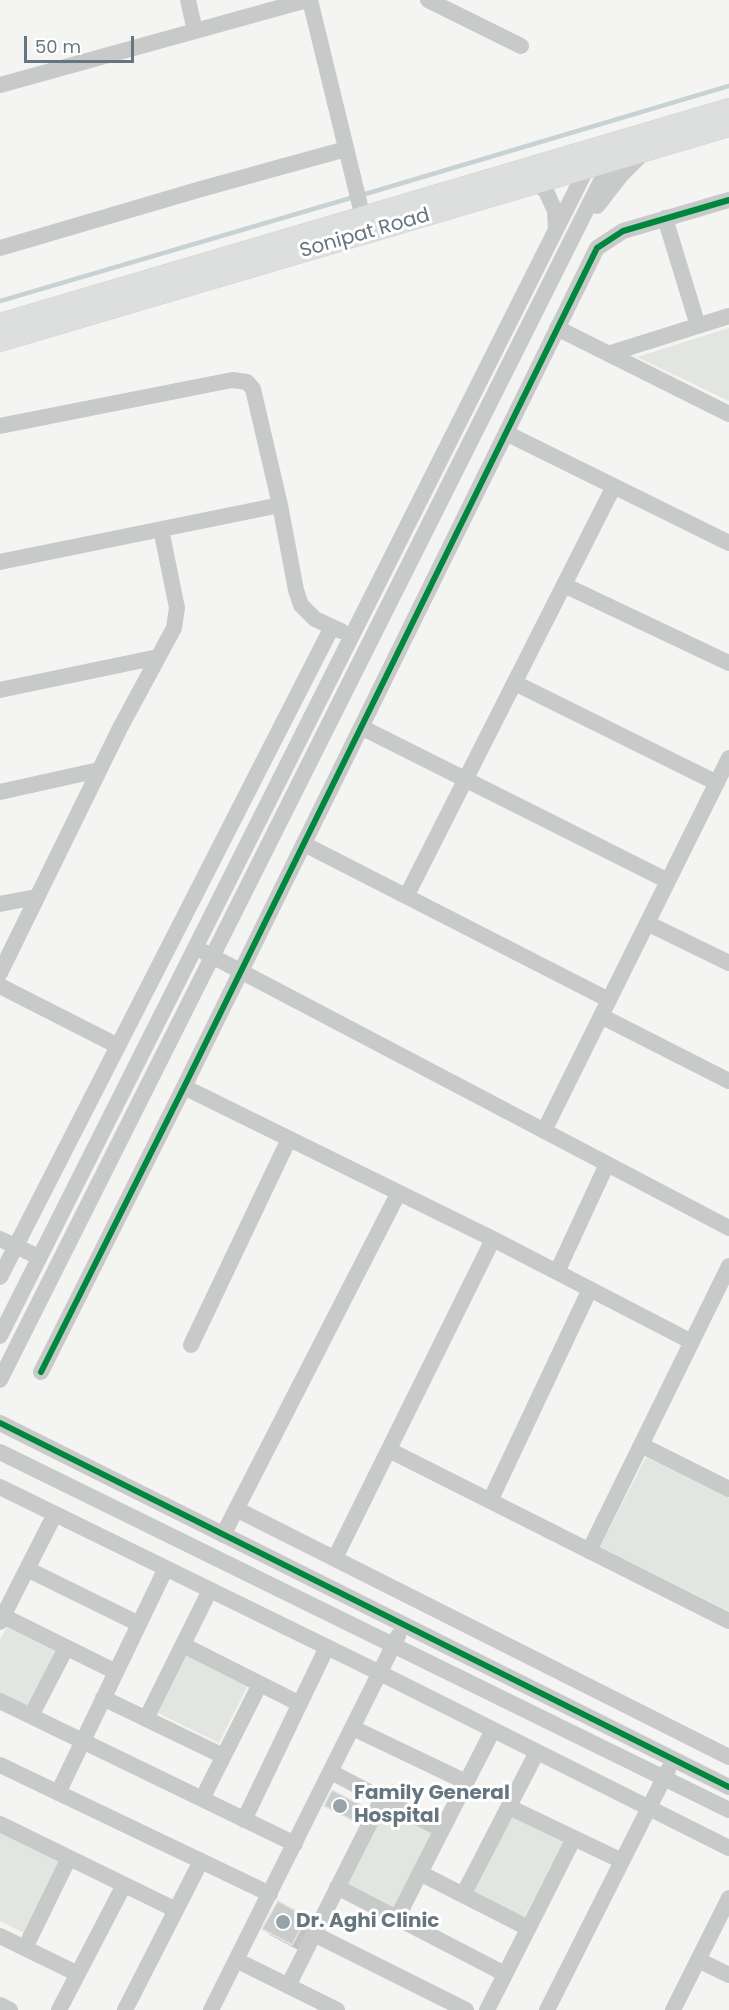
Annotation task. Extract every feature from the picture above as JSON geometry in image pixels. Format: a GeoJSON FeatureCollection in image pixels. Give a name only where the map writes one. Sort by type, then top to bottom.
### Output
{"type":"FeatureCollection","features":[{"type":"Feature","properties":{"kind":"main road","name":"Sonipat Road"},"geometry":{"type":"LineString","coordinates":[[0,341],[361,210],[536,183],[587,168],[621,141],[729,109]]}},
{"type":"Feature","properties":{"kind":"main road","name":"Sonipat Road"},"geometry":{"type":"LineString","coordinates":[[0,324],[361,210],[604,154],[646,150],[729,126]]}},
{"type":"Feature","properties":{"kind":"street"},"geometry":{"type":"LineString","coordinates":[[188,0],[195,31]]}},
{"type":"Feature","properties":{"kind":"street"},"geometry":{"type":"LineString","coordinates":[[0,73],[8,83],[309,0],[361,210]]}},
{"type":"Feature","properties":{"kind":"street"},"geometry":{"type":"LineString","coordinates":[[428,0],[521,46]]}},
{"type":"Feature","properties":{"kind":"street"},"geometry":{"type":"LineString","coordinates":[[0,248],[346,149]]}},
{"type":"Feature","properties":{"kind":"street"},"geometry":{"type":"LineString","coordinates":[[574,235],[621,175],[646,150]]}},
{"type":"Feature","properties":{"kind":"street"},"geometry":{"type":"LineString","coordinates":[[0,1380],[574,235],[604,154]]}},
{"type":"Feature","properties":{"kind":"street"},"geometry":{"type":"LineString","coordinates":[[0,1336],[587,168]]}},
{"type":"Feature","properties":{"kind":"street"},"geometry":{"type":"LineString","coordinates":[[536,183],[546,191],[555,211],[556,231]]}},
{"type":"Feature","properties":{"kind":"street"},"geometry":{"type":"LineString","coordinates":[[41,1372],[241,972],[597,248],[623,231],[729,200]]}},
{"type":"Feature","properties":{"kind":"street"},"geometry":{"type":"LineString","coordinates":[[665,218],[698,326]]}},
{"type":"Feature","properties":{"kind":"street"},"geometry":{"type":"LineString","coordinates":[[574,235],[597,248]]}},
{"type":"Feature","properties":{"kind":"street"},"geometry":{"type":"LineString","coordinates":[[608,354],[729,316]]}},
{"type":"Feature","properties":{"kind":"street"},"geometry":{"type":"LineString","coordinates":[[557,328],[729,414]]}},
{"type":"Feature","properties":{"kind":"street"},"geometry":{"type":"LineString","coordinates":[[0,426],[239,380],[247,382],[253,389],[301,605],[315,619],[352,636]]}},
{"type":"Feature","properties":{"kind":"street"},"geometry":{"type":"LineString","coordinates":[[506,433],[729,543]]}},
{"type":"Feature","properties":{"kind":"street"},"geometry":{"type":"LineString","coordinates":[[407,895],[614,486]]}},
{"type":"Feature","properties":{"kind":"street"},"geometry":{"type":"LineString","coordinates":[[0,562],[280,505]]}},
{"type":"Feature","properties":{"kind":"street"},"geometry":{"type":"LineString","coordinates":[[0,973],[99,770],[174,628],[177,608],[161,529]]}},
{"type":"Feature","properties":{"kind":"street"},"geometry":{"type":"LineString","coordinates":[[564,585],[729,663]]}},
{"type":"Feature","properties":{"kind":"street"},"geometry":{"type":"LineString","coordinates":[[0,1277],[8,1243],[118,1046],[332,627]]}},
{"type":"Feature","properties":{"kind":"street"},"geometry":{"type":"LineString","coordinates":[[0,690],[158,657]]}},
{"type":"Feature","properties":{"kind":"street"},"geometry":{"type":"LineString","coordinates":[[514,682],[717,783]]}},
{"type":"Feature","properties":{"kind":"street"},"geometry":{"type":"LineString","coordinates":[[361,727],[668,880]]}},
{"type":"Feature","properties":{"kind":"street"},"geometry":{"type":"LineString","coordinates":[[544,1131],[729,758]]}},
{"type":"Feature","properties":{"kind":"street"},"geometry":{"type":"LineString","coordinates":[[0,792],[99,770]]}},
{"type":"Feature","properties":{"kind":"street"},"geometry":{"type":"LineString","coordinates":[[304,844],[609,1000]]}},
{"type":"Feature","properties":{"kind":"street"},"geometry":{"type":"LineString","coordinates":[[0,904],[36,897]]}},
{"type":"Feature","properties":{"kind":"street"},"geometry":{"type":"LineString","coordinates":[[647,923],[729,963]]}},
{"type":"Feature","properties":{"kind":"street"},"geometry":{"type":"LineString","coordinates":[[195,948],[729,1228]]}},
{"type":"Feature","properties":{"kind":"street"},"geometry":{"type":"LineString","coordinates":[[0,986],[118,1046]]}},
{"type":"Feature","properties":{"kind":"street"},"geometry":{"type":"LineString","coordinates":[[602,1016],[729,1081]]}},
{"type":"Feature","properties":{"kind":"street"},"geometry":{"type":"LineString","coordinates":[[184,1087],[493,1239],[692,1342]]}},
{"type":"Feature","properties":{"kind":"street"},"geometry":{"type":"LineString","coordinates":[[191,1345],[289,1139]]}},
{"type":"Feature","properties":{"kind":"street"},"geometry":{"type":"LineString","coordinates":[[556,1272],[607,1164]]}},
{"type":"Feature","properties":{"kind":"street"},"geometry":{"type":"LineString","coordinates":[[223,1535],[398,1194]]}},
{"type":"Feature","properties":{"kind":"street"},"geometry":{"type":"LineString","coordinates":[[335,1558],[493,1239]]}},
{"type":"Feature","properties":{"kind":"street"},"geometry":{"type":"LineString","coordinates":[[8,1243],[39,1257]]}},
{"type":"Feature","properties":{"kind":"street"},"geometry":{"type":"LineString","coordinates":[[589,1551],[729,1266]]}},
{"type":"Feature","properties":{"kind":"street"},"geometry":{"type":"LineString","coordinates":[[490,1501],[590,1289]]}},
{"type":"Feature","properties":{"kind":"street"},"geometry":{"type":"LineString","coordinates":[[0,1423],[729,1787]]}},
{"type":"Feature","properties":{"kind":"street"},"geometry":{"type":"LineString","coordinates":[[641,1444],[729,1489]]}},
{"type":"Feature","properties":{"kind":"street"},"geometry":{"type":"LineString","coordinates":[[388,1450],[729,1621]]}},
{"type":"Feature","properties":{"kind":"street"},"geometry":{"type":"LineString","coordinates":[[0,1452],[729,1810]]}},
{"type":"Feature","properties":{"kind":"street"},"geometry":{"type":"LineString","coordinates":[[0,1487],[380,1673],[729,1848]]}},
{"type":"Feature","properties":{"kind":"street"},"geometry":{"type":"LineString","coordinates":[[236,1509],[729,1757]]}},
{"type":"Feature","properties":{"kind":"street"},"geometry":{"type":"LineString","coordinates":[[55,1514],[1,1619],[116,1672]]}},
{"type":"Feature","properties":{"kind":"street"},"geometry":{"type":"LineString","coordinates":[[58,1792],[166,1568]]}},
{"type":"Feature","properties":{"kind":"street"},"geometry":{"type":"LineString","coordinates":[[27,1569],[139,1624]]}},
{"type":"Feature","properties":{"kind":"street"},"geometry":{"type":"LineString","coordinates":[[146,1719],[210,1590]]}},
{"type":"Feature","properties":{"kind":"street"},"geometry":{"type":"LineString","coordinates":[[214,2009],[236,1960],[404,1625]]}},
{"type":"Feature","properties":{"kind":"street"},"geometry":{"type":"LineString","coordinates":[[183,1645],[300,1704]]}},
{"type":"Feature","properties":{"kind":"street"},"geometry":{"type":"LineString","coordinates":[[244,1820],[327,1647]]}},
{"type":"Feature","properties":{"kind":"street"},"geometry":{"type":"LineString","coordinates":[[31,1716],[66,1648]]}},
{"type":"Feature","properties":{"kind":"street"},"geometry":{"type":"LineString","coordinates":[[202,1799],[260,1684]]}},
{"type":"Feature","properties":{"kind":"street"},"geometry":{"type":"LineString","coordinates":[[103,1698],[223,1756]]}},
{"type":"Feature","properties":{"kind":"street"},"geometry":{"type":"LineString","coordinates":[[0,1701],[295,1844]]}},
{"type":"Feature","properties":{"kind":"street"},"geometry":{"type":"LineString","coordinates":[[353,1728],[466,1782]]}},
{"type":"Feature","properties":{"kind":"street"},"geometry":{"type":"LineString","coordinates":[[398,1918],[493,1730]]}},
{"type":"Feature","properties":{"kind":"street"},"geometry":{"type":"LineString","coordinates":[[463,1895],[537,1752]]}},
{"type":"Feature","properties":{"kind":"street"},"geometry":{"type":"LineString","coordinates":[[547,2010],[674,1759]]}},
{"type":"Feature","properties":{"kind":"street"},"geometry":{"type":"LineString","coordinates":[[0,1765],[270,1894]]}},
{"type":"Feature","properties":{"kind":"street"},"geometry":{"type":"LineString","coordinates":[[330,1772],[442,1830]]}},
{"type":"Feature","properties":{"kind":"street"},"geometry":{"type":"LineString","coordinates":[[288,1986],[382,1799]]}},
{"type":"Feature","properties":{"kind":"street"},"geometry":{"type":"LineString","coordinates":[[509,1807],[622,1861]]}},
{"type":"Feature","properties":{"kind":"street"},"geometry":{"type":"LineString","coordinates":[[0,1824],[176,1910]]}},
{"type":"Feature","properties":{"kind":"street"},"geometry":{"type":"LineString","coordinates":[[487,2010],[574,1838]]}},
{"type":"Feature","properties":{"kind":"street"},"geometry":{"type":"LineString","coordinates":[[25,1948],[69,1858]]}},
{"type":"Feature","properties":{"kind":"street"},"geometry":{"type":"LineString","coordinates":[[125,2010],[201,1861]]}},
{"type":"Feature","properties":{"kind":"street"},"geometry":{"type":"LineString","coordinates":[[420,1873],[528,1928]]}},
{"type":"Feature","properties":{"kind":"street"},"geometry":{"type":"LineString","coordinates":[[59,2010],[124,1885]]}},
{"type":"Feature","properties":{"kind":"street"},"geometry":{"type":"LineString","coordinates":[[338,1887],[505,1974]]}},
{"type":"Feature","properties":{"kind":"street"},"geometry":{"type":"LineString","coordinates":[[673,2010],[729,1898]]}},
{"type":"Feature","properties":{"kind":"street"},"geometry":{"type":"LineString","coordinates":[[314,1934],[466,2010]]}},
{"type":"Feature","properties":{"kind":"street"},"geometry":{"type":"LineString","coordinates":[[0,1936],[78,1974]]}},
{"type":"Feature","properties":{"kind":"street"},"geometry":{"type":"LineString","coordinates":[[236,1960],[337,2010]]}},
{"type":"Feature","properties":{"kind":"street"},"geometry":{"type":"LineString","coordinates":[[698,1960],[729,1975]]}},
{"type":"Feature","properties":{"kind":"street"},"geometry":{"type":"LineString","coordinates":[[0,2005],[10,2010]]}},
{"type":"Feature","properties":{"kind":"shaded area"},"geometry":{"type":"Polygon","coordinates":[[[729,328],[729,401],[637,357],[729,328]]]}},
{"type":"Feature","properties":{"kind":"shaded area"},"geometry":{"type":"Polygon","coordinates":[[[646,1457],[729,1498],[729,1611],[600,1547],[646,1457]]]}},
{"type":"Feature","properties":{"kind":"shaded area"},"geometry":{"type":"Polygon","coordinates":[[[7,1627],[57,1652],[28,1708],[0,1694],[0,1640],[7,1627]]]}},
{"type":"Feature","properties":{"kind":"shaded area"},"geometry":{"type":"Polygon","coordinates":[[[187,1655],[248,1685],[219,1743],[158,1713],[187,1655]]]}},
{"type":"Feature","properties":{"kind":"shaded area"},"geometry":{"type":"Polygon","coordinates":[[[384,1808],[432,1833],[393,1910],[344,1885],[384,1808]]]}},
{"type":"Feature","properties":{"kind":"shaded area"},"geometry":{"type":"Polygon","coordinates":[[[511,1815],[563,1842],[523,1919],[471,1893],[511,1815]]]}},
{"type":"Feature","properties":{"kind":"shaded area"},"geometry":{"type":"Polygon","coordinates":[[[0,1832],[59,1861],[24,1933],[0,1921],[0,1832]]]}},
{"type":"Feature","properties":{"kind":"building"},"geometry":{"type":"Polygon","coordinates":[[[332,1790],[368,1809],[360,1824],[324,1806],[332,1790]]]}},
{"type":"Feature","properties":{"kind":"building"},"geometry":{"type":"Polygon","coordinates":[[[278,1901],[307,1917],[292,1945],[262,1929],[278,1901]]]}},
{"type":"Feature","properties":{"kind":"waterway"},"geometry":{"type":"LineString","coordinates":[[362,195],[729,86]]}},
{"type":"Feature","properties":{"kind":"waterway"},"geometry":{"type":"LineString","coordinates":[[0,301],[354,197]]}},
{"type":"Feature","properties":{"kind":"cycle path"},"geometry":{"type":"LineString","coordinates":[[41,1372],[184,1087],[597,248],[623,231],[729,200]]}},
{"type":"Feature","properties":{"kind":"cycle path"},"geometry":{"type":"LineString","coordinates":[[0,1423],[729,1787]]}},
{"type":"Feature","properties":{"kind":"place","name":"Family General Hospital"},"geometry":{"type":"Point","coordinates":[340,1806]}},
{"type":"Feature","properties":{"kind":"place","name":"Dr. Aghi Clinic"},"geometry":{"type":"Point","coordinates":[283,1922]}}]}
